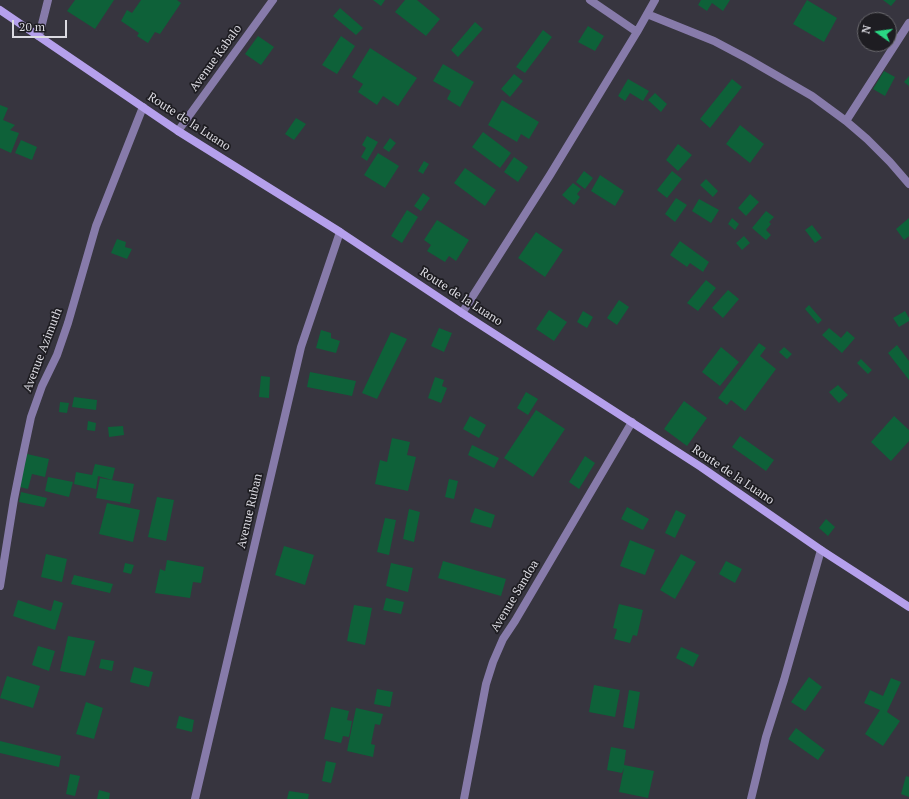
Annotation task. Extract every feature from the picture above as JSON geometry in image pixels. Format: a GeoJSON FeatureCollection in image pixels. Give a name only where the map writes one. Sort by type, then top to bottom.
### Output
{"type":"FeatureCollection","features":[{"type":"Feature","properties":{"kind":"street"},"geometry":{"type":"LineString","coordinates":[[39,36],[48,0]]}},
{"type":"Feature","properties":{"kind":"street","name":"Avenue Kabalo"},"geometry":{"type":"LineString","coordinates":[[178,131],[273,0]]}},
{"type":"Feature","properties":{"kind":"street"},"geometry":{"type":"LineString","coordinates":[[590,0],[637,32]]}},
{"type":"Feature","properties":{"kind":"street"},"geometry":{"type":"LineString","coordinates":[[462,313],[550,175],[655,0]]}},
{"type":"Feature","properties":{"kind":"street","name":"Route de la Luano"},"geometry":{"type":"LineString","coordinates":[[0,10],[178,131],[340,232],[462,313],[632,422],[821,550],[909,606]]}},
{"type":"Feature","properties":{"kind":"street"},"geometry":{"type":"LineString","coordinates":[[647,14],[714,42],[748,59],[812,96],[846,121],[867,140],[890,162],[909,184]]}},
{"type":"Feature","properties":{"kind":"street"},"geometry":{"type":"LineString","coordinates":[[846,121],[909,23]]}},
{"type":"Feature","properties":{"kind":"street","name":"Avenue Azimuth"},"geometry":{"type":"LineString","coordinates":[[0,586],[16,485],[31,417],[42,386],[57,355],[68,323],[96,226],[143,107]]}},
{"type":"Feature","properties":{"kind":"street","name":"Avenue Ruban"},"geometry":{"type":"LineString","coordinates":[[195,799],[301,346],[340,232]]}},
{"type":"Feature","properties":{"kind":"street","name":"Avenue Sandoa"},"geometry":{"type":"LineString","coordinates":[[464,799],[486,684],[493,662],[503,639],[632,422]]}},
{"type":"Feature","properties":{"kind":"street"},"geometry":{"type":"LineString","coordinates":[[751,799],[766,737],[821,550]]}},
{"type":"Feature","properties":{"kind":"building"},"geometry":{"type":"Polygon","coordinates":[[[75,0],[114,0],[95,29],[67,11],[75,0]]]}},
{"type":"Feature","properties":{"kind":"building"},"geometry":{"type":"Polygon","coordinates":[[[141,0],[177,0],[181,3],[160,34],[155,32],[148,43],[137,36],[139,33],[121,21],[127,10],[132,13],[141,0]]]}},
{"type":"Feature","properties":{"kind":"building"},"geometry":{"type":"Polygon","coordinates":[[[373,0],[385,0],[381,6],[373,0]]]}},
{"type":"Feature","properties":{"kind":"building"},"geometry":{"type":"Polygon","coordinates":[[[405,0],[417,0],[440,19],[426,36],[395,12],[405,0]]]}},
{"type":"Feature","properties":{"kind":"building"},"geometry":{"type":"Polygon","coordinates":[[[701,0],[730,0],[723,11],[712,3],[707,11],[698,5],[701,0]]]}},
{"type":"Feature","properties":{"kind":"building"},"geometry":{"type":"Polygon","coordinates":[[[807,0],[837,18],[824,42],[793,24],[807,0]]]}},
{"type":"Feature","properties":{"kind":"building"},"geometry":{"type":"Polygon","coordinates":[[[883,0],[896,0],[891,6],[883,0]]]}},
{"type":"Feature","properties":{"kind":"building"},"geometry":{"type":"Polygon","coordinates":[[[340,8],[363,28],[356,35],[333,16],[340,8]]]}},
{"type":"Feature","properties":{"kind":"building"},"geometry":{"type":"Polygon","coordinates":[[[475,22],[483,29],[458,57],[451,50],[475,22]]]}},
{"type":"Feature","properties":{"kind":"building"},"geometry":{"type":"Polygon","coordinates":[[[588,26],[604,36],[595,51],[578,42],[588,26]]]}},
{"type":"Feature","properties":{"kind":"building"},"geometry":{"type":"Polygon","coordinates":[[[543,30],[552,37],[525,73],[516,67],[543,30]]]}},
{"type":"Feature","properties":{"kind":"building"},"geometry":{"type":"Polygon","coordinates":[[[258,36],[274,47],[261,65],[245,54],[258,36]]]}},
{"type":"Feature","properties":{"kind":"building"},"geometry":{"type":"Polygon","coordinates":[[[341,36],[355,46],[337,74],[322,65],[341,36]]]}},
{"type":"Feature","properties":{"kind":"building"},"geometry":{"type":"Polygon","coordinates":[[[370,48],[417,78],[398,106],[383,96],[377,105],[358,92],[363,84],[352,77],[370,48]]]}},
{"type":"Feature","properties":{"kind":"building"},"geometry":{"type":"Polygon","coordinates":[[[443,64],[474,82],[460,107],[447,99],[451,91],[433,81],[443,64]]]}},
{"type":"Feature","properties":{"kind":"building"},"geometry":{"type":"Polygon","coordinates":[[[884,71],[895,77],[885,96],[873,89],[884,71]]]}},
{"type":"Feature","properties":{"kind":"building"},"geometry":{"type":"Polygon","coordinates":[[[514,74],[523,81],[510,97],[501,89],[514,74]]]}},
{"type":"Feature","properties":{"kind":"building"},"geometry":{"type":"Polygon","coordinates":[[[909,76],[909,86],[904,82],[909,76]]]}},
{"type":"Feature","properties":{"kind":"building"},"geometry":{"type":"Polygon","coordinates":[[[628,79],[649,91],[643,101],[630,93],[625,101],[618,96],[628,79]]]}},
{"type":"Feature","properties":{"kind":"building"},"geometry":{"type":"Polygon","coordinates":[[[732,79],[742,87],[710,128],[700,119],[732,79]]]}},
{"type":"Feature","properties":{"kind":"building"},"geometry":{"type":"Polygon","coordinates":[[[655,93],[667,104],[661,112],[648,100],[655,93]]]}},
{"type":"Feature","properties":{"kind":"building"},"geometry":{"type":"Polygon","coordinates":[[[502,100],[539,122],[529,139],[521,134],[517,142],[488,125],[502,100]]]}},
{"type":"Feature","properties":{"kind":"building"},"geometry":{"type":"Polygon","coordinates":[[[0,105],[8,108],[3,120],[15,125],[10,130],[19,133],[11,153],[0,148],[0,105]]]}},
{"type":"Feature","properties":{"kind":"building"},"geometry":{"type":"Polygon","coordinates":[[[296,118],[306,124],[294,140],[285,134],[296,118]]]}},
{"type":"Feature","properties":{"kind":"building"},"geometry":{"type":"Polygon","coordinates":[[[740,125],[764,144],[750,163],[726,144],[740,125]]]}},
{"type":"Feature","properties":{"kind":"building"},"geometry":{"type":"Polygon","coordinates":[[[483,132],[511,153],[500,168],[472,147],[483,132]]]}},
{"type":"Feature","properties":{"kind":"building"},"geometry":{"type":"Polygon","coordinates":[[[367,136],[378,142],[367,161],[361,157],[366,148],[362,145],[367,136]]]}},
{"type":"Feature","properties":{"kind":"building"},"geometry":{"type":"Polygon","coordinates":[[[390,138],[396,143],[389,152],[383,148],[390,138]]]}},
{"type":"Feature","properties":{"kind":"building"},"geometry":{"type":"Polygon","coordinates":[[[21,140],[37,147],[32,160],[15,153],[21,140]]]}},
{"type":"Feature","properties":{"kind":"building"},"geometry":{"type":"Polygon","coordinates":[[[678,144],[692,155],[678,171],[666,160],[678,144]]]}},
{"type":"Feature","properties":{"kind":"building"},"geometry":{"type":"Polygon","coordinates":[[[378,153],[399,166],[385,188],[364,175],[378,153]]]}},
{"type":"Feature","properties":{"kind":"building"},"geometry":{"type":"Polygon","coordinates":[[[514,157],[528,167],[518,182],[504,172],[514,157]]]}},
{"type":"Feature","properties":{"kind":"building"},"geometry":{"type":"Polygon","coordinates":[[[424,161],[429,164],[423,174],[418,171],[424,161]]]}},
{"type":"Feature","properties":{"kind":"building"},"geometry":{"type":"Polygon","coordinates":[[[465,168],[496,190],[485,206],[454,183],[465,168]]]}},
{"type":"Feature","properties":{"kind":"building"},"geometry":{"type":"Polygon","coordinates":[[[584,171],[593,178],[585,189],[576,182],[584,171]]]}},
{"type":"Feature","properties":{"kind":"building"},"geometry":{"type":"Polygon","coordinates":[[[672,171],[682,179],[667,198],[657,190],[672,171]]]}},
{"type":"Feature","properties":{"kind":"building"},"geometry":{"type":"Polygon","coordinates":[[[600,175],[624,191],[615,206],[591,191],[600,175]]]}},
{"type":"Feature","properties":{"kind":"building"},"geometry":{"type":"Polygon","coordinates":[[[706,179],[718,191],[713,197],[700,185],[706,179]]]}},
{"type":"Feature","properties":{"kind":"building"},"geometry":{"type":"Polygon","coordinates":[[[573,183],[581,189],[577,194],[580,197],[574,205],[562,195],[573,183]]]}},
{"type":"Feature","properties":{"kind":"building"},"geometry":{"type":"Polygon","coordinates":[[[423,193],[430,198],[421,211],[414,206],[423,193]]]}},
{"type":"Feature","properties":{"kind":"building"},"geometry":{"type":"Polygon","coordinates":[[[750,194],[759,202],[746,216],[738,208],[750,194]]]}},
{"type":"Feature","properties":{"kind":"building"},"geometry":{"type":"Polygon","coordinates":[[[676,198],[687,205],[675,222],[665,214],[676,198]]]}},
{"type":"Feature","properties":{"kind":"building"},"geometry":{"type":"Polygon","coordinates":[[[699,199],[719,210],[711,223],[692,211],[699,199]]]}},
{"type":"Feature","properties":{"kind":"building"},"geometry":{"type":"Polygon","coordinates":[[[407,210],[418,217],[402,243],[391,236],[407,210]]]}},
{"type":"Feature","properties":{"kind":"building"},"geometry":{"type":"Polygon","coordinates":[[[766,211],[774,217],[769,222],[771,224],[766,230],[771,235],[766,240],[752,228],[766,211]]]}},
{"type":"Feature","properties":{"kind":"building"},"geometry":{"type":"Polygon","coordinates":[[[732,218],[739,224],[735,230],[728,224],[732,218]]]}},
{"type":"Feature","properties":{"kind":"building"},"geometry":{"type":"Polygon","coordinates":[[[909,218],[909,236],[904,240],[896,229],[909,218]]]}},
{"type":"Feature","properties":{"kind":"building"},"geometry":{"type":"Polygon","coordinates":[[[437,220],[469,240],[456,261],[449,256],[445,262],[427,251],[431,245],[424,240],[437,220]]]}},
{"type":"Feature","properties":{"kind":"building"},"geometry":{"type":"Polygon","coordinates":[[[812,225],[822,238],[815,243],[805,230],[812,225]]]}},
{"type":"Feature","properties":{"kind":"building"},"geometry":{"type":"Polygon","coordinates":[[[536,232],[563,250],[545,277],[518,258],[536,232]]]}},
{"type":"Feature","properties":{"kind":"building"},"geometry":{"type":"Polygon","coordinates":[[[744,236],[750,243],[742,250],[736,243],[744,236]]]}},
{"type":"Feature","properties":{"kind":"building"},"geometry":{"type":"Polygon","coordinates":[[[117,239],[126,242],[125,247],[132,249],[127,259],[111,253],[117,239]]]}},
{"type":"Feature","properties":{"kind":"building"},"geometry":{"type":"Polygon","coordinates":[[[680,241],[709,262],[703,272],[690,263],[687,267],[670,255],[680,241]]]}},
{"type":"Feature","properties":{"kind":"building"},"geometry":{"type":"Polygon","coordinates":[[[706,280],[716,288],[698,311],[687,303],[706,280]]]}},
{"type":"Feature","properties":{"kind":"building"},"geometry":{"type":"Polygon","coordinates":[[[728,290],[739,299],[723,318],[712,308],[728,290]]]}},
{"type":"Feature","properties":{"kind":"building"},"geometry":{"type":"Polygon","coordinates":[[[619,300],[629,307],[617,325],[607,318],[619,300]]]}},
{"type":"Feature","properties":{"kind":"building"},"geometry":{"type":"Polygon","coordinates":[[[809,305],[822,320],[818,324],[805,309],[809,305]]]}},
{"type":"Feature","properties":{"kind":"building"},"geometry":{"type":"Polygon","coordinates":[[[549,310],[567,322],[554,341],[536,329],[549,310]]]}},
{"type":"Feature","properties":{"kind":"building"},"geometry":{"type":"Polygon","coordinates":[[[583,311],[593,317],[587,328],[577,322],[583,311]]]}},
{"type":"Feature","properties":{"kind":"building"},"geometry":{"type":"Polygon","coordinates":[[[905,311],[909,321],[899,327],[893,318],[905,311]]]}},
{"type":"Feature","properties":{"kind":"building"},"geometry":{"type":"Polygon","coordinates":[[[439,328],[452,333],[444,352],[431,346],[439,328]]]}},
{"type":"Feature","properties":{"kind":"building"},"geometry":{"type":"Polygon","coordinates":[[[829,328],[841,338],[847,331],[855,338],[842,353],[822,335],[829,328]]]}},
{"type":"Feature","properties":{"kind":"building"},"geometry":{"type":"Polygon","coordinates":[[[321,330],[331,333],[331,338],[340,341],[336,353],[316,348],[321,330]]]}},
{"type":"Feature","properties":{"kind":"building"},"geometry":{"type":"Polygon","coordinates":[[[391,332],[407,339],[377,399],[362,393],[391,332]]]}},
{"type":"Feature","properties":{"kind":"building"},"geometry":{"type":"Polygon","coordinates":[[[759,343],[766,348],[760,356],[776,369],[745,411],[731,400],[727,405],[718,398],[759,343]]]}},
{"type":"Feature","properties":{"kind":"building"},"geometry":{"type":"Polygon","coordinates":[[[897,345],[909,361],[909,380],[888,353],[897,345]]]}},
{"type":"Feature","properties":{"kind":"building"},"geometry":{"type":"Polygon","coordinates":[[[721,347],[739,362],[720,386],[702,372],[721,347]]]}},
{"type":"Feature","properties":{"kind":"building"},"geometry":{"type":"Polygon","coordinates":[[[784,347],[792,354],[787,359],[779,352],[784,347]]]}},
{"type":"Feature","properties":{"kind":"building"},"geometry":{"type":"Polygon","coordinates":[[[861,359],[872,370],[868,374],[857,363],[861,359]]]}},
{"type":"Feature","properties":{"kind":"building"},"geometry":{"type":"Polygon","coordinates":[[[310,372],[356,381],[352,396],[307,387],[310,372]]]}},
{"type":"Feature","properties":{"kind":"building"},"geometry":{"type":"Polygon","coordinates":[[[261,376],[270,377],[269,398],[259,397],[261,376]]]}},
{"type":"Feature","properties":{"kind":"building"},"geometry":{"type":"Polygon","coordinates":[[[435,377],[444,380],[442,386],[447,388],[441,403],[428,398],[435,377]]]}},
{"type":"Feature","properties":{"kind":"building"},"geometry":{"type":"Polygon","coordinates":[[[838,385],[848,395],[839,403],[829,392],[838,385]]]}},
{"type":"Feature","properties":{"kind":"building"},"geometry":{"type":"Polygon","coordinates":[[[526,392],[538,399],[528,415],[517,408],[526,392]]]}},
{"type":"Feature","properties":{"kind":"building"},"geometry":{"type":"Polygon","coordinates":[[[74,397],[97,400],[96,410],[72,407],[74,397]]]}},
{"type":"Feature","properties":{"kind":"building"},"geometry":{"type":"Polygon","coordinates":[[[684,401],[707,418],[687,446],[664,429],[684,401]]]}},
{"type":"Feature","properties":{"kind":"building"},"geometry":{"type":"Polygon","coordinates":[[[60,402],[69,403],[67,413],[59,412],[60,402]]]}},
{"type":"Feature","properties":{"kind":"building"},"geometry":{"type":"Polygon","coordinates":[[[536,410],[565,429],[533,477],[504,458],[536,410]]]}},
{"type":"Feature","properties":{"kind":"building"},"geometry":{"type":"Polygon","coordinates":[[[470,416],[486,425],[479,438],[463,429],[470,416]]]}},
{"type":"Feature","properties":{"kind":"building"},"geometry":{"type":"Polygon","coordinates":[[[894,416],[909,430],[909,441],[891,461],[871,442],[894,416]]]}},
{"type":"Feature","properties":{"kind":"building"},"geometry":{"type":"Polygon","coordinates":[[[88,421],[96,423],[95,431],[87,430],[88,421]]]}},
{"type":"Feature","properties":{"kind":"building"},"geometry":{"type":"Polygon","coordinates":[[[123,426],[124,435],[109,437],[108,427],[123,426]]]}},
{"type":"Feature","properties":{"kind":"building"},"geometry":{"type":"Polygon","coordinates":[[[740,436],[774,460],[766,471],[732,447],[740,436]]]}},
{"type":"Feature","properties":{"kind":"building"},"geometry":{"type":"Polygon","coordinates":[[[392,438],[410,442],[407,455],[416,457],[408,491],[375,484],[380,460],[387,462],[392,438]]]}},
{"type":"Feature","properties":{"kind":"building"},"geometry":{"type":"Polygon","coordinates":[[[472,445],[499,458],[494,468],[468,455],[472,445]]]}},
{"type":"Feature","properties":{"kind":"building"},"geometry":{"type":"Polygon","coordinates":[[[27,454],[49,459],[45,477],[32,474],[28,489],[20,487],[27,454]]]}},
{"type":"Feature","properties":{"kind":"building"},"geometry":{"type":"Polygon","coordinates":[[[585,456],[595,463],[579,489],[569,482],[585,456]]]}},
{"type":"Feature","properties":{"kind":"building"},"geometry":{"type":"Polygon","coordinates":[[[95,464],[115,468],[112,480],[98,476],[96,489],[74,484],[76,472],[92,475],[95,464]]]}},
{"type":"Feature","properties":{"kind":"building"},"geometry":{"type":"Polygon","coordinates":[[[48,477],[73,482],[69,497],[45,491],[48,477]]]}},
{"type":"Feature","properties":{"kind":"building"},"geometry":{"type":"Polygon","coordinates":[[[100,478],[134,484],[130,504],[96,498],[100,478]]]}},
{"type":"Feature","properties":{"kind":"building"},"geometry":{"type":"Polygon","coordinates":[[[449,479],[458,481],[454,499],[445,497],[449,479]]]}},
{"type":"Feature","properties":{"kind":"building"},"geometry":{"type":"Polygon","coordinates":[[[21,492],[47,498],[44,507],[19,502],[21,492]]]}},
{"type":"Feature","properties":{"kind":"building"},"geometry":{"type":"Polygon","coordinates":[[[157,497],[174,500],[166,541],[148,537],[157,497]]]}},
{"type":"Feature","properties":{"kind":"building"},"geometry":{"type":"Polygon","coordinates":[[[107,503],[140,510],[133,542],[99,534],[107,503]]]}},
{"type":"Feature","properties":{"kind":"building"},"geometry":{"type":"Polygon","coordinates":[[[627,507],[649,519],[643,530],[621,519],[627,507]]]}},
{"type":"Feature","properties":{"kind":"building"},"geometry":{"type":"Polygon","coordinates":[[[475,508],[495,515],[491,528],[470,522],[475,508]]]}},
{"type":"Feature","properties":{"kind":"building"},"geometry":{"type":"Polygon","coordinates":[[[409,509],[420,512],[414,542],[403,539],[409,509]]]}},
{"type":"Feature","properties":{"kind":"building"},"geometry":{"type":"Polygon","coordinates":[[[676,510],[686,515],[675,538],[665,533],[676,510]]]}},
{"type":"Feature","properties":{"kind":"building"},"geometry":{"type":"Polygon","coordinates":[[[385,518],[396,520],[389,555],[377,552],[385,518]]]}},
{"type":"Feature","properties":{"kind":"building"},"geometry":{"type":"Polygon","coordinates":[[[826,519],[835,527],[828,536],[819,528],[826,519]]]}},
{"type":"Feature","properties":{"kind":"building"},"geometry":{"type":"Polygon","coordinates":[[[630,540],[655,550],[645,575],[620,566],[630,540]]]}},
{"type":"Feature","properties":{"kind":"building"},"geometry":{"type":"Polygon","coordinates":[[[284,546],[314,555],[305,585],[275,575],[284,546]]]}},
{"type":"Feature","properties":{"kind":"building"},"geometry":{"type":"Polygon","coordinates":[[[46,554],[67,559],[62,582],[41,577],[46,554]]]}},
{"type":"Feature","properties":{"kind":"building"},"geometry":{"type":"Polygon","coordinates":[[[681,554],[696,562],[675,599],[660,590],[681,554]]]}},
{"type":"Feature","properties":{"kind":"building"},"geometry":{"type":"Polygon","coordinates":[[[167,560],[204,567],[201,583],[193,582],[190,598],[155,593],[160,569],[165,571],[167,560]]]}},
{"type":"Feature","properties":{"kind":"building"},"geometry":{"type":"Polygon","coordinates":[[[443,561],[506,579],[501,596],[438,578],[443,561]]]}},
{"type":"Feature","properties":{"kind":"building"},"geometry":{"type":"Polygon","coordinates":[[[726,561],[742,569],[735,583],[719,574],[726,561]]]}},
{"type":"Feature","properties":{"kind":"building"},"geometry":{"type":"Polygon","coordinates":[[[125,563],[134,565],[131,574],[123,572],[125,563]]]}},
{"type":"Feature","properties":{"kind":"building"},"geometry":{"type":"Polygon","coordinates":[[[391,563],[413,568],[408,592],[386,586],[391,563]]]}},
{"type":"Feature","properties":{"kind":"building"},"geometry":{"type":"Polygon","coordinates":[[[74,575],[113,584],[110,593],[71,584],[74,575]]]}},
{"type":"Feature","properties":{"kind":"building"},"geometry":{"type":"Polygon","coordinates":[[[386,598],[404,602],[401,614],[383,610],[386,598]]]}},
{"type":"Feature","properties":{"kind":"building"},"geometry":{"type":"Polygon","coordinates":[[[18,600],[51,611],[54,600],[63,603],[55,630],[13,616],[18,600]]]}},
{"type":"Feature","properties":{"kind":"building"},"geometry":{"type":"Polygon","coordinates":[[[619,604],[643,610],[637,636],[633,635],[630,643],[614,639],[617,629],[613,628],[619,604]]]}},
{"type":"Feature","properties":{"kind":"building"},"geometry":{"type":"Polygon","coordinates":[[[354,605],[372,608],[365,645],[347,641],[354,605]]]}},
{"type":"Feature","properties":{"kind":"building"},"geometry":{"type":"Polygon","coordinates":[[[68,636],[95,641],[85,676],[60,671],[68,636]]]}},
{"type":"Feature","properties":{"kind":"building"},"geometry":{"type":"Polygon","coordinates":[[[38,646],[55,651],[49,671],[32,665],[38,646]]]}},
{"type":"Feature","properties":{"kind":"building"},"geometry":{"type":"Polygon","coordinates":[[[681,647],[699,655],[693,667],[676,658],[681,647]]]}},
{"type":"Feature","properties":{"kind":"building"},"geometry":{"type":"Polygon","coordinates":[[[101,659],[114,661],[112,671],[99,668],[101,659]]]}},
{"type":"Feature","properties":{"kind":"building"},"geometry":{"type":"Polygon","coordinates":[[[134,667],[153,672],[149,687],[130,682],[134,667]]]}},
{"type":"Feature","properties":{"kind":"building"},"geometry":{"type":"Polygon","coordinates":[[[7,676],[40,686],[33,708],[0,698],[7,676]]]}},
{"type":"Feature","properties":{"kind":"building"},"geometry":{"type":"Polygon","coordinates":[[[809,677],[822,687],[805,711],[791,702],[809,677]]]}},
{"type":"Feature","properties":{"kind":"building"},"geometry":{"type":"Polygon","coordinates":[[[891,678],[901,682],[887,712],[900,721],[883,746],[865,734],[880,710],[864,703],[870,690],[883,696],[891,678]]]}},
{"type":"Feature","properties":{"kind":"building"},"geometry":{"type":"Polygon","coordinates":[[[594,685],[620,690],[615,717],[589,712],[594,685]]]}},
{"type":"Feature","properties":{"kind":"building"},"geometry":{"type":"Polygon","coordinates":[[[377,689],[393,692],[390,707],[374,704],[377,689]]]}},
{"type":"Feature","properties":{"kind":"building"},"geometry":{"type":"Polygon","coordinates":[[[629,690],[640,692],[634,729],[623,727],[629,690]]]}},
{"type":"Feature","properties":{"kind":"building"},"geometry":{"type":"Polygon","coordinates":[[[86,702],[103,708],[94,739],[76,734],[86,702]]]}},
{"type":"Feature","properties":{"kind":"building"},"geometry":{"type":"Polygon","coordinates":[[[331,707],[349,711],[347,720],[352,721],[349,737],[343,736],[341,743],[324,739],[331,707]]]}},
{"type":"Feature","properties":{"kind":"building"},"geometry":{"type":"Polygon","coordinates":[[[356,708],[383,714],[380,725],[375,724],[371,744],[375,745],[373,757],[347,751],[356,708]]]}},
{"type":"Feature","properties":{"kind":"building"},"geometry":{"type":"Polygon","coordinates":[[[179,716],[194,720],[192,732],[176,728],[179,716]]]}},
{"type":"Feature","properties":{"kind":"building"},"geometry":{"type":"Polygon","coordinates":[[[796,728],[825,750],[818,760],[788,739],[796,728]]]}},
{"type":"Feature","properties":{"kind":"building"},"geometry":{"type":"Polygon","coordinates":[[[0,741],[61,756],[59,767],[0,753],[0,741]]]}},
{"type":"Feature","properties":{"kind":"building"},"geometry":{"type":"Polygon","coordinates":[[[611,747],[626,750],[624,765],[654,771],[648,798],[619,792],[624,768],[622,773],[607,770],[611,747]]]}},
{"type":"Feature","properties":{"kind":"building"},"geometry":{"type":"Polygon","coordinates":[[[326,761],[336,763],[331,783],[322,781],[326,761]]]}},
{"type":"Feature","properties":{"kind":"building"},"geometry":{"type":"Polygon","coordinates":[[[70,774],[80,776],[75,796],[66,794],[70,774]]]}},
{"type":"Feature","properties":{"kind":"building"},"geometry":{"type":"Polygon","coordinates":[[[906,776],[909,777],[909,797],[901,794],[906,776]]]}},
{"type":"Feature","properties":{"kind":"building"},"geometry":{"type":"Polygon","coordinates":[[[99,790],[110,793],[109,799],[97,799],[99,790]]]}},
{"type":"Feature","properties":{"kind":"building"},"geometry":{"type":"Polygon","coordinates":[[[289,791],[309,794],[308,799],[287,799],[289,791]]]}}]}
